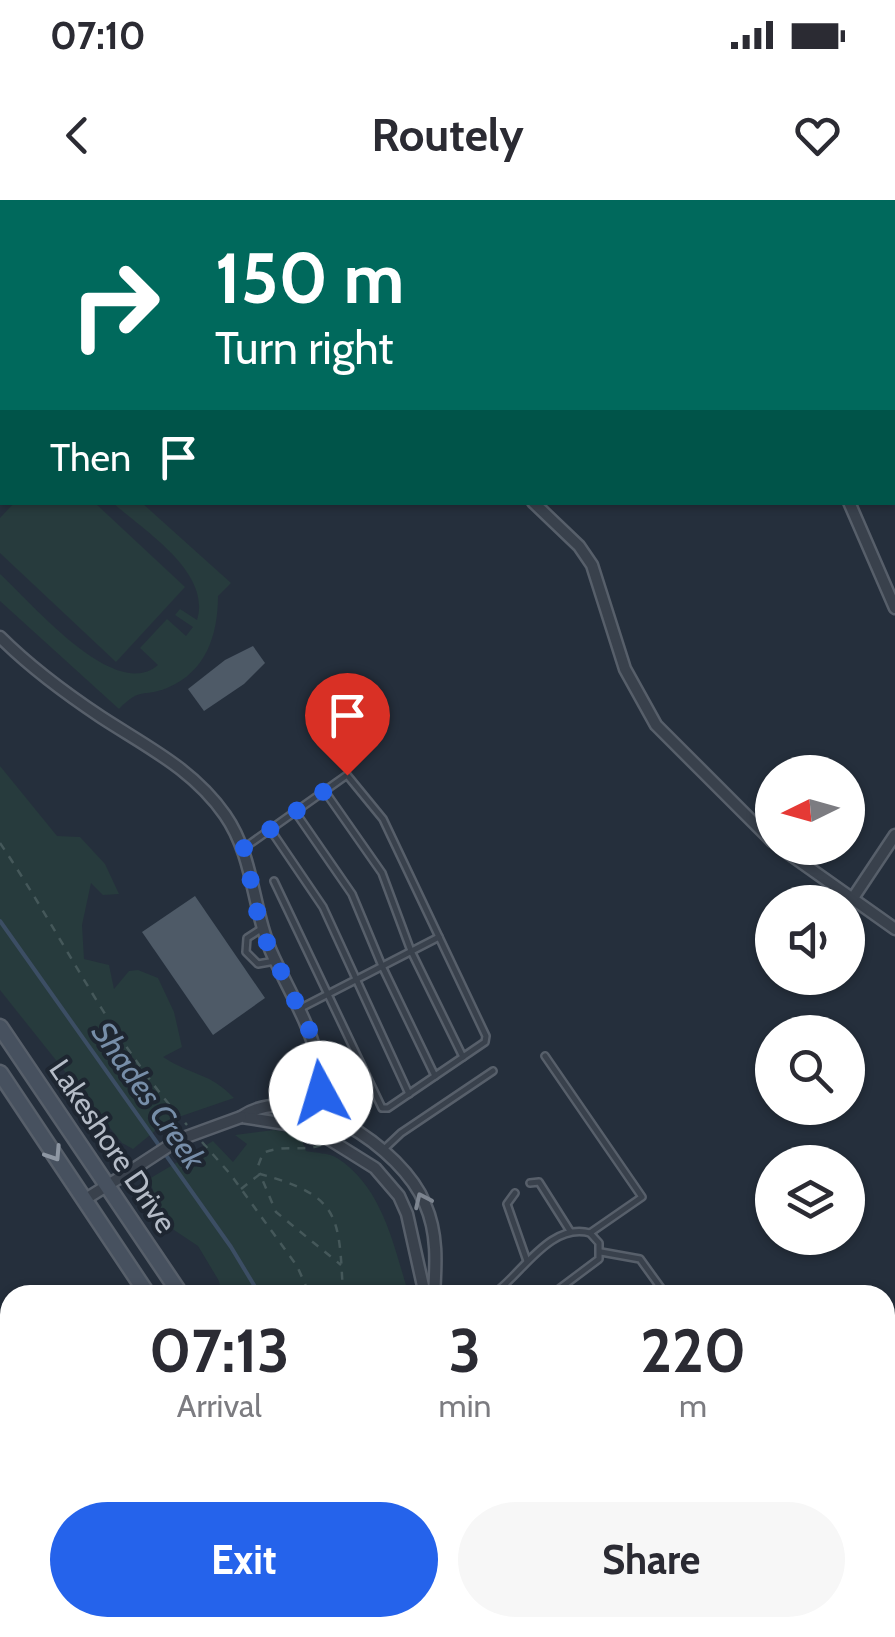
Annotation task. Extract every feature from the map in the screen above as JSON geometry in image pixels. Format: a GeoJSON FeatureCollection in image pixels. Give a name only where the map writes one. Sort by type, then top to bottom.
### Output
{"type":"FeatureCollection","features":[{"type":"Feature","properties":{"kind":"main road","name":"Lakeshore Drive"},"geometry":{"type":"LineString","coordinates":[[0,1027],[174,1285]]}},
{"type":"Feature","properties":{"kind":"main road","name":"Lakeshore Drive"},"geometry":{"type":"LineString","coordinates":[[0,1073],[141,1285]]}},
{"type":"Feature","properties":{"kind":"street"},"geometry":{"type":"LineString","coordinates":[[536,505],[579,546],[592,565],[625,669],[656,724],[755,825]]}},
{"type":"Feature","properties":{"kind":"street"},"geometry":{"type":"LineString","coordinates":[[850,505],[895,608]]}},
{"type":"Feature","properties":{"kind":"street"},"geometry":{"type":"LineString","coordinates":[[0,637],[30,667],[102,718],[172,758],[226,816],[244,848],[261,930],[314,1040],[320,1070],[318,1132]]}},
{"type":"Feature","properties":{"kind":"street"},"geometry":{"type":"LineString","coordinates":[[862,885],[895,835]]}},
{"type":"Feature","properties":{"kind":"street"},"geometry":{"type":"LineString","coordinates":[[805,865],[834,885]]}},
{"type":"Feature","properties":{"kind":"street"},"geometry":{"type":"LineString","coordinates":[[865,907],[895,929]]}},
{"type":"Feature","properties":{"kind":"street"},"geometry":{"type":"LineString","coordinates":[[284,1106],[307,1090],[320,1070]]}},
{"type":"Feature","properties":{"kind":"street"},"geometry":{"type":"LineString","coordinates":[[84,1200],[203,1128],[256,1109],[284,1106],[319,1113],[382,1150],[403,1169],[424,1201],[435,1243],[434,1285]]}},
{"type":"Feature","properties":{"kind":"street"},"geometry":{"type":"LineString","coordinates":[[241,1116],[296,1123],[371,1164],[399,1196],[423,1285]]}},
{"type":"Feature","properties":{"kind":"street"},"geometry":{"type":"LineString","coordinates":[[371,1164],[382,1150]]}},
{"type":"Feature","properties":{"kind":"street"},"geometry":{"type":"LineString","coordinates":[[416,1249],[435,1243]]}},
{"type":"Feature","properties":{"kind":"lane"},"geometry":{"type":"LineString","coordinates":[[244,848],[347,775],[382,819],[486,1036],[485,1042],[382,1108],[274,881]]}},
{"type":"Feature","properties":{"kind":"lane"},"geometry":{"type":"LineString","coordinates":[[324,790],[382,873],[412,951],[464,1057]]}},
{"type":"Feature","properties":{"kind":"lane"},"geometry":{"type":"LineString","coordinates":[[294,810],[352,894],[435,1076]]}},
{"type":"Feature","properties":{"kind":"lane"},"geometry":{"type":"LineString","coordinates":[[270,829],[323,908],[408,1094]]}},
{"type":"Feature","properties":{"kind":"lane"},"geometry":{"type":"LineString","coordinates":[[261,930],[248,938],[246,952],[258,964],[275,962]]}},
{"type":"Feature","properties":{"kind":"lane"},"geometry":{"type":"LineString","coordinates":[[299,1009],[439,937]]}},
{"type":"Feature","properties":{"kind":"lane"},"geometry":{"type":"LineString","coordinates":[[502,1285],[526,1261],[570,1231],[590,1232],[642,1197],[545,1056]]}},
{"type":"Feature","properties":{"kind":"lane"},"geometry":{"type":"LineString","coordinates":[[382,1150],[492,1071]]}},
{"type":"Feature","properties":{"kind":"lane"},"geometry":{"type":"LineString","coordinates":[[530,1183],[539,1182],[570,1231]]}},
{"type":"Feature","properties":{"kind":"lane"},"geometry":{"type":"LineString","coordinates":[[516,1192],[507,1204],[526,1261]]}},
{"type":"Feature","properties":{"kind":"lane"},"geometry":{"type":"LineString","coordinates":[[564,1285],[599,1259],[601,1252],[590,1232]]}},
{"type":"Feature","properties":{"kind":"lane"},"geometry":{"type":"LineString","coordinates":[[601,1252],[640,1259],[659,1285]]}},
{"type":"Feature","properties":{"kind":"path"},"geometry":{"type":"LineString","coordinates":[[0,843],[80,976],[152,1082],[186,1124]]}},
{"type":"Feature","properties":{"kind":"path"},"geometry":{"type":"LineString","coordinates":[[318,1132],[320,1147],[278,1146],[263,1153],[258,1166],[276,1212],[342,1266]]}},
{"type":"Feature","properties":{"kind":"path"},"geometry":{"type":"LineString","coordinates":[[199,1138],[241,1189],[307,1285]]}},
{"type":"Feature","properties":{"kind":"path"},"geometry":{"type":"LineString","coordinates":[[241,1189],[260,1174]]}},
{"type":"Feature","properties":{"kind":"path"},"geometry":{"type":"LineString","coordinates":[[260,1174],[299,1184],[323,1198],[341,1246],[343,1285]]}},
{"type":"Feature","properties":{"kind":"green space"},"geometry":{"type":"Polygon","coordinates":[[[12,505],[97,505],[185,587],[116,662],[0,553],[0,518],[12,505]]]}},
{"type":"Feature","properties":{"kind":"green space"},"geometry":{"type":"Polygon","coordinates":[[[115,505],[144,505],[231,583],[218,596],[216,625],[200,662],[180,681],[159,691],[137,695],[119,709],[0,601],[0,574],[74,644],[120,671],[140,673],[158,665],[140,648],[167,619],[186,636],[193,627],[175,615],[180,609],[197,620],[199,602],[194,585],[185,569],[157,539],[115,505]]]}},
{"type":"Feature","properties":{"kind":"green space"},"geometry":{"type":"Polygon","coordinates":[[[0,766],[57,836],[80,837],[105,864],[119,894],[103,895],[91,883],[82,925],[84,959],[109,965],[114,989],[129,971],[138,970],[158,978],[174,1012],[182,1047],[163,1057],[216,1083],[234,1098],[167,1121],[133,1149],[122,1143],[0,990],[0,766]]]}},
{"type":"Feature","properties":{"kind":"green space"},"geometry":{"type":"Polygon","coordinates":[[[274,1130],[299,1134],[306,1151],[337,1158],[353,1170],[385,1219],[406,1285],[220,1285],[198,1246],[165,1224],[149,1179],[213,1141],[233,1162],[247,1144],[235,1135],[274,1130]]]}},
{"type":"Feature","properties":{"kind":"building"},"geometry":{"type":"Polygon","coordinates":[[[253,646],[265,663],[244,684],[204,711],[188,689],[225,660],[253,646]]]}},
{"type":"Feature","properties":{"kind":"building"},"geometry":{"type":"Polygon","coordinates":[[[195,896],[265,998],[213,1035],[142,932],[195,896]]]}},
{"type":"Feature","properties":{"kind":"waterway","name":"Shades Creek"},"geometry":{"type":"LineString","coordinates":[[0,921],[254,1285]]}},
{"type":"Feature","properties":{"kind":"route"},"geometry":{"type":"LineString","coordinates":[[321,1093],[314,1040],[261,930],[244,848],[347,775]]}}]}
